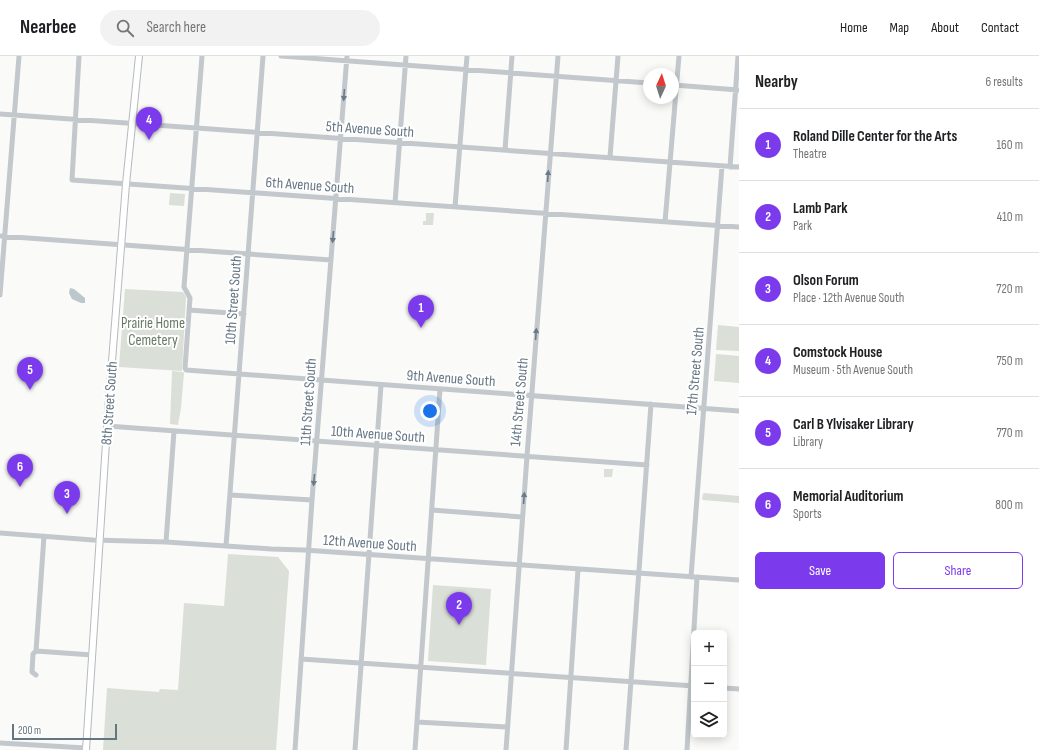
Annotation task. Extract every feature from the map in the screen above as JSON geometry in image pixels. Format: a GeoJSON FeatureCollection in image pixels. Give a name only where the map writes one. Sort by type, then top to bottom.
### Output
{"type":"FeatureCollection","features":[{"type":"Feature","properties":{"kind":"main road","name":"8th Street South"},"geometry":{"type":"LineString","coordinates":[[86,749],[107,426],[126,184],[139,56]]}},
{"type":"Feature","properties":{"kind":"street"},"geometry":{"type":"LineString","coordinates":[[0,295],[2,236],[14,115],[18,56]]}},
{"type":"Feature","properties":{"kind":"street"},"geometry":{"type":"LineString","coordinates":[[76,119],[80,56]]}},
{"type":"Feature","properties":{"kind":"street"},"geometry":{"type":"LineString","coordinates":[[202,56],[184,287],[190,298],[189,310],[244,314]]}},
{"type":"Feature","properties":{"kind":"street","name":"10th Street South"},"geometry":{"type":"LineString","coordinates":[[226,546],[263,56]]}},
{"type":"Feature","properties":{"kind":"street"},"geometry":{"type":"LineString","coordinates":[[281,56],[346,58],[405,65],[643,83]]}},
{"type":"Feature","properties":{"kind":"street"},"geometry":{"type":"LineString","coordinates":[[395,203],[406,56]]}},
{"type":"Feature","properties":{"kind":"street"},"geometry":{"type":"LineString","coordinates":[[455,207],[467,56]]}},
{"type":"Feature","properties":{"kind":"street"},"geometry":{"type":"LineString","coordinates":[[505,150],[512,56]]}},
{"type":"Feature","properties":{"kind":"street","name":"14th Street South"},"geometry":{"type":"LineString","coordinates":[[506,750],[518,565],[558,56]]}},
{"type":"Feature","properties":{"kind":"street"},"geometry":{"type":"LineString","coordinates":[[610,157],[618,56]]}},
{"type":"Feature","properties":{"kind":"street"},"geometry":{"type":"LineString","coordinates":[[677,68],[679,56]]}},
{"type":"Feature","properties":{"kind":"street"},"geometry":{"type":"LineString","coordinates":[[730,167],[738,90],[738,56]]}},
{"type":"Feature","properties":{"kind":"street","name":"11th Street South"},"geometry":{"type":"LineString","coordinates":[[295,750],[312,500],[346,58]]}},
{"type":"Feature","properties":{"kind":"street"},"geometry":{"type":"LineString","coordinates":[[679,85],[738,90]]}},
{"type":"Feature","properties":{"kind":"street"},"geometry":{"type":"LineString","coordinates":[[665,222],[674,104]]}},
{"type":"Feature","properties":{"kind":"street","name":"5th Avenue South"},"geometry":{"type":"LineString","coordinates":[[0,114],[739,167]]}},
{"type":"Feature","properties":{"kind":"street","name":"6th Avenue South"},"geometry":{"type":"LineString","coordinates":[[76,119],[72,180],[739,227]]}},
{"type":"Feature","properties":{"kind":"street","name":"17th Street South"},"geometry":{"type":"LineString","coordinates":[[691,577],[722,166]]}},
{"type":"Feature","properties":{"kind":"street"},"geometry":{"type":"LineString","coordinates":[[2,236],[331,260]]}},
{"type":"Feature","properties":{"kind":"street","name":"9th Avenue South"},"geometry":{"type":"LineString","coordinates":[[189,310],[186,370],[739,411]]}},
{"type":"Feature","properties":{"kind":"street"},"geometry":{"type":"LineString","coordinates":[[355,750],[381,385]]}},
{"type":"Feature","properties":{"kind":"street"},"geometry":{"type":"LineString","coordinates":[[415,750],[440,389]]}},
{"type":"Feature","properties":{"kind":"street"},"geometry":{"type":"LineString","coordinates":[[626,750],[651,404]]}},
{"type":"Feature","properties":{"kind":"street","name":"10th Avenue South"},"geometry":{"type":"LineString","coordinates":[[107,426],[646,465]]}},
{"type":"Feature","properties":{"kind":"street"},"geometry":{"type":"LineString","coordinates":[[166,542],[174,431]]}},
{"type":"Feature","properties":{"kind":"street"},"geometry":{"type":"LineString","coordinates":[[230,495],[312,500]]}},
{"type":"Feature","properties":{"kind":"street"},"geometry":{"type":"LineString","coordinates":[[432,510],[522,517]]}},
{"type":"Feature","properties":{"kind":"street","name":"12th Avenue South"},"geometry":{"type":"LineString","coordinates":[[0,533],[100,540],[309,550],[739,580]]}},
{"type":"Feature","properties":{"kind":"street"},"geometry":{"type":"LineString","coordinates":[[36,675],[32,672],[33,654],[36,651],[44,536]]}},
{"type":"Feature","properties":{"kind":"street"},"geometry":{"type":"LineString","coordinates":[[566,750],[578,569]]}},
{"type":"Feature","properties":{"kind":"street"},"geometry":{"type":"LineString","coordinates":[[693,666],[697,577]]}},
{"type":"Feature","properties":{"kind":"street"},"geometry":{"type":"LineString","coordinates":[[36,651],[92,655]]}},
{"type":"Feature","properties":{"kind":"street"},"geometry":{"type":"LineString","coordinates":[[301,659],[691,686]]}},
{"type":"Feature","properties":{"kind":"street"},"geometry":{"type":"LineString","coordinates":[[727,688],[739,689]]}},
{"type":"Feature","properties":{"kind":"street"},"geometry":{"type":"LineString","coordinates":[[687,750],[691,699]]}},
{"type":"Feature","properties":{"kind":"street"},"geometry":{"type":"LineString","coordinates":[[417,722],[507,727]]}},
{"type":"Feature","properties":{"kind":"street"},"geometry":{"type":"LineString","coordinates":[[0,743],[28,747],[86,749]]}},
{"type":"Feature","properties":{"kind":"green space"},"geometry":{"type":"Polygon","coordinates":[[[170,193],[185,194],[184,206],[169,205],[170,193]]]}},
{"type":"Feature","properties":{"kind":"green space"},"geometry":{"type":"Polygon","coordinates":[[[426,213],[434,213],[433,225],[423,225],[423,221],[426,221],[426,213]]]}},
{"type":"Feature","properties":{"kind":"green space","name":"Prairie Home Cemetery"},"geometry":{"type":"Polygon","coordinates":[[[125,289],[183,292],[186,297],[182,371],[119,367],[125,289]]]}},
{"type":"Feature","properties":{"kind":"green space"},"geometry":{"type":"Polygon","coordinates":[[[718,325],[739,327],[739,351],[716,350],[718,325]]]}},
{"type":"Feature","properties":{"kind":"green space"},"geometry":{"type":"Polygon","coordinates":[[[716,354],[739,356],[739,383],[714,381],[716,354]]]}},
{"type":"Feature","properties":{"kind":"green space"},"geometry":{"type":"Polygon","coordinates":[[[172,371],[184,373],[178,425],[170,424],[172,371]]]}},
{"type":"Feature","properties":{"kind":"green space"},"geometry":{"type":"Polygon","coordinates":[[[604,469],[613,469],[612,477],[604,477],[604,469]]]}},
{"type":"Feature","properties":{"kind":"green space"},"geometry":{"type":"Polygon","coordinates":[[[704,493],[739,496],[739,503],[703,500],[704,493]]]}},
{"type":"Feature","properties":{"kind":"green space"},"geometry":{"type":"Polygon","coordinates":[[[228,554],[278,557],[289,571],[276,750],[103,750],[107,688],[159,692],[160,689],[178,690],[184,603],[224,606],[228,554]]]}},
{"type":"Feature","properties":{"kind":"green space"},"geometry":{"type":"Polygon","coordinates":[[[433,585],[491,589],[486,665],[428,661],[433,585]]]}},
{"type":"Feature","properties":{"kind":"shaded area"},"geometry":{"type":"Polygon","coordinates":[[[70,288],[74,289],[85,298],[85,303],[72,299],[69,293],[70,288]]]}},
{"type":"Feature","properties":{"kind":"place","name":"Comstock House"},"geometry":{"type":"Point","coordinates":[149,140]}},
{"type":"Feature","properties":{"kind":"place","name":"Roland Dille Center for the Arts"},"geometry":{"type":"Point","coordinates":[421,328]}},
{"type":"Feature","properties":{"kind":"place","name":"Carl B Ylvisaker Library"},"geometry":{"type":"Point","coordinates":[30,390]}},
{"type":"Feature","properties":{"kind":"place","name":"Memorial Auditorium"},"geometry":{"type":"Point","coordinates":[20,487]}},
{"type":"Feature","properties":{"kind":"place","name":"Olson Forum"},"geometry":{"type":"Point","coordinates":[67,514]}},
{"type":"Feature","properties":{"kind":"place","name":"Lamb Park"},"geometry":{"type":"Point","coordinates":[459,625]}}]}
